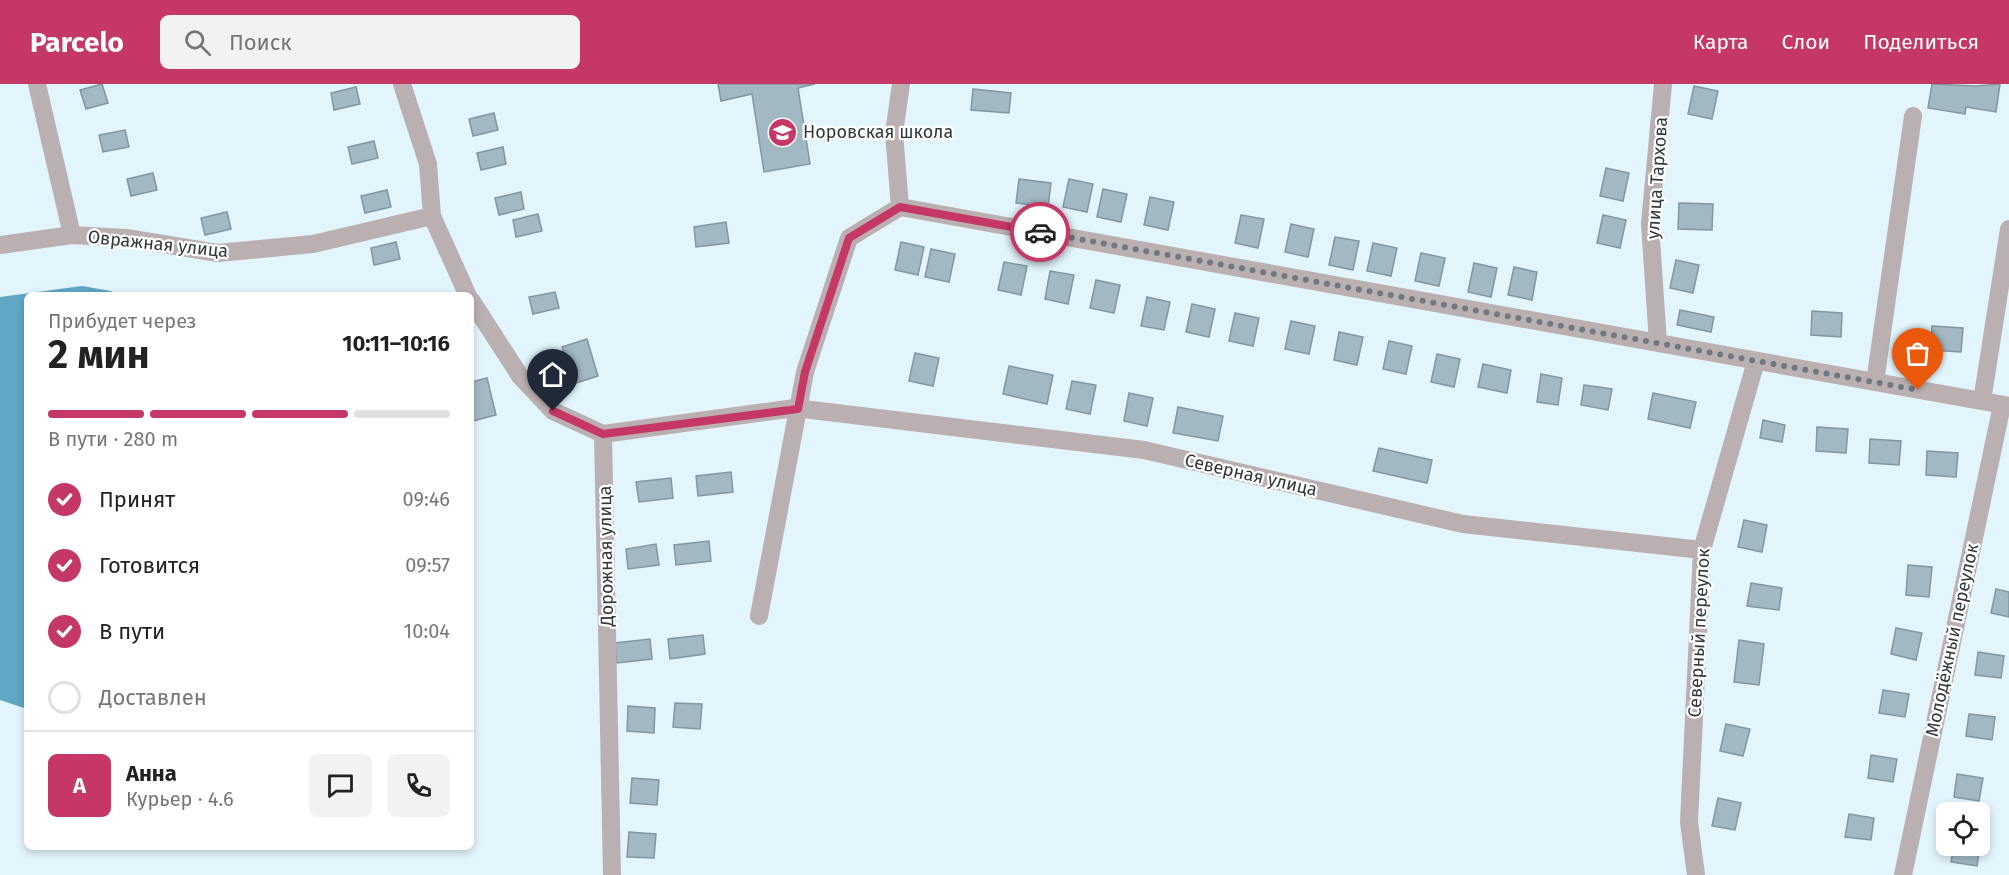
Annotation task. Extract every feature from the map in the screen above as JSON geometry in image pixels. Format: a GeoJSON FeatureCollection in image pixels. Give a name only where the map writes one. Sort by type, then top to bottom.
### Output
{"type":"FeatureCollection","features":[{"type":"Feature","properties":{"kind":"street","name":"Овражная улица"},"geometry":{"type":"LineString","coordinates":[[38,84],[72,235],[126,238],[218,253],[314,243],[432,216]]}},
{"type":"Feature","properties":{"kind":"street"},"geometry":{"type":"LineString","coordinates":[[402,84],[428,164],[432,216],[466,292]]}},
{"type":"Feature","properties":{"kind":"street"},"geometry":{"type":"LineString","coordinates":[[900,207],[894,133],[901,84]]}},
{"type":"Feature","properties":{"kind":"street","name":"улица Тархова"},"geometry":{"type":"LineString","coordinates":[[1658,343],[1650,225],[1663,84]]}},
{"type":"Feature","properties":{"kind":"street"},"geometry":{"type":"LineString","coordinates":[[1875,382],[1913,116]]}},
{"type":"Feature","properties":{"kind":"street"},"geometry":{"type":"LineString","coordinates":[[759,616],[805,372],[849,238],[900,207],[2006,406]]}},
{"type":"Feature","properties":{"kind":"street"},"geometry":{"type":"LineString","coordinates":[[1982,401],[2009,229]]}},
{"type":"Feature","properties":{"kind":"street"},"geometry":{"type":"LineString","coordinates":[[0,245],[72,235]]}},
{"type":"Feature","properties":{"kind":"street"},"geometry":{"type":"LineString","coordinates":[[474,305],[520,376],[553,411],[603,434],[798,409]]}},
{"type":"Feature","properties":{"kind":"street","name":"Северный переулок"},"geometry":{"type":"LineString","coordinates":[[1696,875],[1689,822],[1702,550],[1755,361]]}},
{"type":"Feature","properties":{"kind":"street","name":"Молодёжный переулок"},"geometry":{"type":"LineString","coordinates":[[1903,875],[2006,406]]}},
{"type":"Feature","properties":{"kind":"street","name":"Северная улица"},"geometry":{"type":"LineString","coordinates":[[798,409],[1144,450],[1463,524],[1702,550]]}},
{"type":"Feature","properties":{"kind":"street","name":"Дорожная улица"},"geometry":{"type":"LineString","coordinates":[[603,434],[612,875]]}},
{"type":"Feature","properties":{"kind":"water"},"geometry":{"type":"Polygon","coordinates":[[[82,286],[112,292],[37,292],[82,286]]]}},
{"type":"Feature","properties":{"kind":"water"},"geometry":{"type":"Polygon","coordinates":[[[24,294],[24,708],[0,700],[0,297],[24,294]]]}},
{"type":"Feature","properties":{"kind":"building"},"geometry":{"type":"Polygon","coordinates":[[[102,84],[108,103],[86,109],[80,90],[102,84]]]}},
{"type":"Feature","properties":{"kind":"building","name":"Норовская школа"},"geometry":{"type":"Polygon","coordinates":[[[718,84],[815,84],[798,88],[810,164],[764,172],[752,94],[721,101],[718,84]]]}},
{"type":"Feature","properties":{"kind":"building"},"geometry":{"type":"Polygon","coordinates":[[[1932,84],[1976,86],[2000,84],[1996,112],[1966,107],[1965,114],[1928,108],[1932,84]]]}},
{"type":"Feature","properties":{"kind":"building"},"geometry":{"type":"Polygon","coordinates":[[[1694,86],[1718,91],[1712,119],[1688,114],[1694,86]]]}},
{"type":"Feature","properties":{"kind":"building"},"geometry":{"type":"Polygon","coordinates":[[[356,87],[360,104],[334,110],[331,93],[356,87]]]}},
{"type":"Feature","properties":{"kind":"building"},"geometry":{"type":"Polygon","coordinates":[[[973,89],[1011,93],[1009,113],[971,110],[973,89]]]}},
{"type":"Feature","properties":{"kind":"building"},"geometry":{"type":"Polygon","coordinates":[[[494,113],[498,130],[473,136],[469,119],[494,113]]]}},
{"type":"Feature","properties":{"kind":"building"},"geometry":{"type":"Polygon","coordinates":[[[125,130],[129,147],[103,152],[99,135],[125,130]]]}},
{"type":"Feature","properties":{"kind":"building"},"geometry":{"type":"Polygon","coordinates":[[[374,141],[378,158],[352,164],[348,147],[374,141]]]}},
{"type":"Feature","properties":{"kind":"building"},"geometry":{"type":"Polygon","coordinates":[[[503,147],[506,164],[481,170],[477,153],[503,147]]]}},
{"type":"Feature","properties":{"kind":"building"},"geometry":{"type":"Polygon","coordinates":[[[1606,168],[1629,173],[1623,201],[1600,196],[1606,168]]]}},
{"type":"Feature","properties":{"kind":"building"},"geometry":{"type":"Polygon","coordinates":[[[153,173],[157,190],[131,196],[127,179],[153,173]]]}},
{"type":"Feature","properties":{"kind":"building"},"geometry":{"type":"Polygon","coordinates":[[[1019,179],[1051,183],[1048,207],[1016,203],[1019,179]]]}},
{"type":"Feature","properties":{"kind":"building"},"geometry":{"type":"Polygon","coordinates":[[[1069,179],[1093,184],[1087,212],[1063,207],[1069,179]]]}},
{"type":"Feature","properties":{"kind":"building"},"geometry":{"type":"Polygon","coordinates":[[[1103,189],[1127,194],[1121,222],[1097,217],[1103,189]]]}},
{"type":"Feature","properties":{"kind":"building"},"geometry":{"type":"Polygon","coordinates":[[[387,190],[391,207],[365,213],[361,196],[387,190]]]}},
{"type":"Feature","properties":{"kind":"building"},"geometry":{"type":"Polygon","coordinates":[[[521,192],[524,209],[499,215],[495,198],[521,192]]]}},
{"type":"Feature","properties":{"kind":"building"},"geometry":{"type":"Polygon","coordinates":[[[1150,197],[1174,202],[1168,230],[1144,225],[1150,197]]]}},
{"type":"Feature","properties":{"kind":"building"},"geometry":{"type":"Polygon","coordinates":[[[1679,203],[1713,204],[1712,230],[1678,229],[1679,203]]]}},
{"type":"Feature","properties":{"kind":"building"},"geometry":{"type":"Polygon","coordinates":[[[227,212],[231,229],[205,235],[201,218],[227,212]]]}},
{"type":"Feature","properties":{"kind":"building"},"geometry":{"type":"Polygon","coordinates":[[[538,214],[542,231],[516,237],[513,220],[538,214]]]}},
{"type":"Feature","properties":{"kind":"building"},"geometry":{"type":"Polygon","coordinates":[[[1241,215],[1264,219],[1258,248],[1235,243],[1241,215]]]}},
{"type":"Feature","properties":{"kind":"building"},"geometry":{"type":"Polygon","coordinates":[[[1603,215],[1626,220],[1620,248],[1597,243],[1603,215]]]}},
{"type":"Feature","properties":{"kind":"building"},"geometry":{"type":"Polygon","coordinates":[[[726,222],[729,243],[696,247],[694,227],[726,222]]]}},
{"type":"Feature","properties":{"kind":"building"},"geometry":{"type":"Polygon","coordinates":[[[1291,224],[1314,229],[1308,257],[1285,252],[1291,224]]]}},
{"type":"Feature","properties":{"kind":"building"},"geometry":{"type":"Polygon","coordinates":[[[1335,237],[1359,241],[1353,270],[1329,265],[1335,237]]]}},
{"type":"Feature","properties":{"kind":"building"},"geometry":{"type":"Polygon","coordinates":[[[396,242],[400,259],[374,265],[371,248],[396,242]]]}},
{"type":"Feature","properties":{"kind":"building"},"geometry":{"type":"Polygon","coordinates":[[[901,242],[924,247],[918,275],[895,270],[901,242]]]}},
{"type":"Feature","properties":{"kind":"building"},"geometry":{"type":"Polygon","coordinates":[[[1373,243],[1397,248],[1391,276],[1367,271],[1373,243]]]}},
{"type":"Feature","properties":{"kind":"building"},"geometry":{"type":"Polygon","coordinates":[[[931,249],[955,254],[949,282],[925,277],[931,249]]]}},
{"type":"Feature","properties":{"kind":"building"},"geometry":{"type":"Polygon","coordinates":[[[1421,253],[1445,258],[1439,286],[1415,281],[1421,253]]]}},
{"type":"Feature","properties":{"kind":"building"},"geometry":{"type":"Polygon","coordinates":[[[1676,260],[1699,265],[1693,293],[1670,288],[1676,260]]]}},
{"type":"Feature","properties":{"kind":"building"},"geometry":{"type":"Polygon","coordinates":[[[1004,262],[1027,266],[1021,295],[998,290],[1004,262]]]}},
{"type":"Feature","properties":{"kind":"building"},"geometry":{"type":"Polygon","coordinates":[[[1474,263],[1497,268],[1491,297],[1468,292],[1474,263]]]}},
{"type":"Feature","properties":{"kind":"building"},"geometry":{"type":"Polygon","coordinates":[[[1514,267],[1537,272],[1532,300],[1508,295],[1514,267]]]}},
{"type":"Feature","properties":{"kind":"building"},"geometry":{"type":"Polygon","coordinates":[[[1050,271],[1074,275],[1068,304],[1045,299],[1050,271]]]}},
{"type":"Feature","properties":{"kind":"building"},"geometry":{"type":"Polygon","coordinates":[[[1096,280],[1120,285],[1114,313],[1090,308],[1096,280]]]}},
{"type":"Feature","properties":{"kind":"building"},"geometry":{"type":"Polygon","coordinates":[[[555,292],[559,308],[533,314],[529,297],[555,292]]]}},
{"type":"Feature","properties":{"kind":"building"},"geometry":{"type":"Polygon","coordinates":[[[1147,297],[1170,302],[1164,330],[1141,326],[1147,297]]]}},
{"type":"Feature","properties":{"kind":"building"},"geometry":{"type":"Polygon","coordinates":[[[1192,304],[1215,309],[1209,337],[1186,332],[1192,304]]]}},
{"type":"Feature","properties":{"kind":"building"},"geometry":{"type":"Polygon","coordinates":[[[1680,310],[1714,317],[1711,332],[1677,325],[1680,310]]]}},
{"type":"Feature","properties":{"kind":"building"},"geometry":{"type":"Polygon","coordinates":[[[1812,311],[1842,313],[1841,337],[1811,335],[1812,311]]]}},
{"type":"Feature","properties":{"kind":"building"},"geometry":{"type":"Polygon","coordinates":[[[1235,313],[1259,318],[1253,346],[1229,341],[1235,313]]]}},
{"type":"Feature","properties":{"kind":"building"},"geometry":{"type":"Polygon","coordinates":[[[1291,321],[1315,326],[1309,354],[1285,349],[1291,321]]]}},
{"type":"Feature","properties":{"kind":"building"},"geometry":{"type":"Polygon","coordinates":[[[1932,326],[1963,328],[1961,352],[1931,350],[1932,326]]]}},
{"type":"Feature","properties":{"kind":"building"},"geometry":{"type":"Polygon","coordinates":[[[1339,332],[1363,337],[1357,365],[1334,360],[1339,332]]]}},
{"type":"Feature","properties":{"kind":"building"},"geometry":{"type":"Polygon","coordinates":[[[587,339],[598,376],[573,384],[562,347],[587,339]]]}},
{"type":"Feature","properties":{"kind":"building"},"geometry":{"type":"Polygon","coordinates":[[[1389,341],[1412,346],[1406,374],[1383,369],[1389,341]]]}},
{"type":"Feature","properties":{"kind":"building"},"geometry":{"type":"Polygon","coordinates":[[[915,353],[939,358],[933,386],[909,381],[915,353]]]}},
{"type":"Feature","properties":{"kind":"building"},"geometry":{"type":"Polygon","coordinates":[[[1437,354],[1460,359],[1454,387],[1431,382],[1437,354]]]}},
{"type":"Feature","properties":{"kind":"building"},"geometry":{"type":"Polygon","coordinates":[[[1483,364],[1511,370],[1507,393],[1478,387],[1483,364]]]}},
{"type":"Feature","properties":{"kind":"building"},"geometry":{"type":"Polygon","coordinates":[[[1009,366],[1053,375],[1047,404],[1003,394],[1009,366]]]}},
{"type":"Feature","properties":{"kind":"building"},"geometry":{"type":"Polygon","coordinates":[[[1541,374],[1562,378],[1558,405],[1537,402],[1541,374]]]}},
{"type":"Feature","properties":{"kind":"building"},"geometry":{"type":"Polygon","coordinates":[[[487,378],[496,415],[474,421],[474,381],[487,378]]]}},
{"type":"Feature","properties":{"kind":"building"},"geometry":{"type":"Polygon","coordinates":[[[1072,381],[1096,385],[1090,414],[1066,409],[1072,381]]]}},
{"type":"Feature","properties":{"kind":"building"},"geometry":{"type":"Polygon","coordinates":[[[1584,385],[1612,389],[1608,410],[1581,405],[1584,385]]]}},
{"type":"Feature","properties":{"kind":"building"},"geometry":{"type":"Polygon","coordinates":[[[1129,393],[1153,398],[1147,426],[1124,421],[1129,393]]]}},
{"type":"Feature","properties":{"kind":"building"},"geometry":{"type":"Polygon","coordinates":[[[1653,393],[1696,402],[1690,428],[1648,419],[1653,393]]]}},
{"type":"Feature","properties":{"kind":"building"},"geometry":{"type":"Polygon","coordinates":[[[1178,407],[1223,416],[1218,441],[1173,433],[1178,407]]]}},
{"type":"Feature","properties":{"kind":"building"},"geometry":{"type":"Polygon","coordinates":[[[1763,420],[1785,425],[1782,442],[1760,438],[1763,420]]]}},
{"type":"Feature","properties":{"kind":"building"},"geometry":{"type":"Polygon","coordinates":[[[1817,427],[1848,429],[1846,453],[1816,451],[1817,427]]]}},
{"type":"Feature","properties":{"kind":"building"},"geometry":{"type":"Polygon","coordinates":[[[1870,439],[1901,441],[1899,465],[1869,463],[1870,439]]]}},
{"type":"Feature","properties":{"kind":"building"},"geometry":{"type":"Polygon","coordinates":[[[1379,448],[1432,460],[1427,483],[1373,471],[1379,448]]]}},
{"type":"Feature","properties":{"kind":"building"},"geometry":{"type":"Polygon","coordinates":[[[1927,451],[1958,453],[1956,477],[1926,475],[1927,451]]]}},
{"type":"Feature","properties":{"kind":"building"},"geometry":{"type":"Polygon","coordinates":[[[731,472],[733,492],[698,496],[696,476],[731,472]]]}},
{"type":"Feature","properties":{"kind":"building"},"geometry":{"type":"Polygon","coordinates":[[[671,478],[673,498],[639,502],[636,482],[671,478]]]}},
{"type":"Feature","properties":{"kind":"building"},"geometry":{"type":"Polygon","coordinates":[[[1744,520],[1767,525],[1762,552],[1738,547],[1744,520]]]}},
{"type":"Feature","properties":{"kind":"building"},"geometry":{"type":"Polygon","coordinates":[[[709,541],[711,561],[676,565],[674,545],[709,541]]]}},
{"type":"Feature","properties":{"kind":"building"},"geometry":{"type":"Polygon","coordinates":[[[656,544],[659,565],[628,569],[626,549],[656,544]]]}},
{"type":"Feature","properties":{"kind":"building"},"geometry":{"type":"Polygon","coordinates":[[[1908,565],[1932,567],[1929,597],[1906,595],[1908,565]]]}},
{"type":"Feature","properties":{"kind":"building"},"geometry":{"type":"Polygon","coordinates":[[[1751,583],[1782,588],[1779,610],[1747,606],[1751,583]]]}},
{"type":"Feature","properties":{"kind":"building"},"geometry":{"type":"Polygon","coordinates":[[[1996,589],[2009,592],[2009,617],[1991,613],[1996,589]]]}},
{"type":"Feature","properties":{"kind":"building"},"geometry":{"type":"Polygon","coordinates":[[[1896,628],[1922,633],[1916,660],[1891,654],[1896,628]]]}},
{"type":"Feature","properties":{"kind":"building"},"geometry":{"type":"Polygon","coordinates":[[[703,635],[705,654],[670,659],[668,639],[703,635]]]}},
{"type":"Feature","properties":{"kind":"building"},"geometry":{"type":"Polygon","coordinates":[[[650,639],[652,659],[617,663],[615,643],[650,639]]]}},
{"type":"Feature","properties":{"kind":"building"},"geometry":{"type":"Polygon","coordinates":[[[1739,640],[1764,644],[1759,685],[1734,682],[1739,640]]]}},
{"type":"Feature","properties":{"kind":"building"},"geometry":{"type":"Polygon","coordinates":[[[1978,652],[2004,656],[2001,678],[1975,675],[1978,652]]]}},
{"type":"Feature","properties":{"kind":"building"},"geometry":{"type":"Polygon","coordinates":[[[1883,690],[1909,694],[1905,717],[1879,713],[1883,690]]]}},
{"type":"Feature","properties":{"kind":"building"},"geometry":{"type":"Polygon","coordinates":[[[675,703],[702,704],[700,729],[673,727],[675,703]]]}},
{"type":"Feature","properties":{"kind":"building"},"geometry":{"type":"Polygon","coordinates":[[[628,706],[655,708],[654,733],[627,731],[628,706]]]}},
{"type":"Feature","properties":{"kind":"building"},"geometry":{"type":"Polygon","coordinates":[[[1969,714],[1995,717],[1992,740],[1966,736],[1969,714]]]}},
{"type":"Feature","properties":{"kind":"building"},"geometry":{"type":"Polygon","coordinates":[[[1726,724],[1750,729],[1743,756],[1720,751],[1726,724]]]}},
{"type":"Feature","properties":{"kind":"building"},"geometry":{"type":"Polygon","coordinates":[[[1871,755],[1897,759],[1893,782],[1868,778],[1871,755]]]}},
{"type":"Feature","properties":{"kind":"building"},"geometry":{"type":"Polygon","coordinates":[[[1957,774],[1983,778],[1979,801],[1954,797],[1957,774]]]}},
{"type":"Feature","properties":{"kind":"building"},"geometry":{"type":"Polygon","coordinates":[[[632,778],[659,780],[657,805],[630,803],[632,778]]]}},
{"type":"Feature","properties":{"kind":"building"},"geometry":{"type":"Polygon","coordinates":[[[1718,798],[1741,803],[1735,830],[1712,826],[1718,798]]]}},
{"type":"Feature","properties":{"kind":"building"},"geometry":{"type":"Polygon","coordinates":[[[1849,814],[1874,818],[1871,840],[1845,837],[1849,814]]]}},
{"type":"Feature","properties":{"kind":"building"},"geometry":{"type":"Polygon","coordinates":[[[629,832],[656,834],[654,858],[627,857],[629,832]]]}},
{"type":"Feature","properties":{"kind":"building"},"geometry":{"type":"Polygon","coordinates":[[[1952,856],[1978,856],[1977,866],[1951,862],[1952,856]]]}},
{"type":"Feature","properties":{"kind":"way so far"},"geometry":{"type":"LineString","coordinates":[[1040,232],[1918,390]]}},
{"type":"Feature","properties":{"kind":"place","name":"Норовская школа"},"geometry":{"type":"Point","coordinates":[782,132]}},
{"type":"Feature","properties":{"kind":"route"},"geometry":{"type":"LineString","coordinates":[[553,411],[603,434],[798,409],[805,372],[849,238],[900,207],[1040,232]]}}]}
